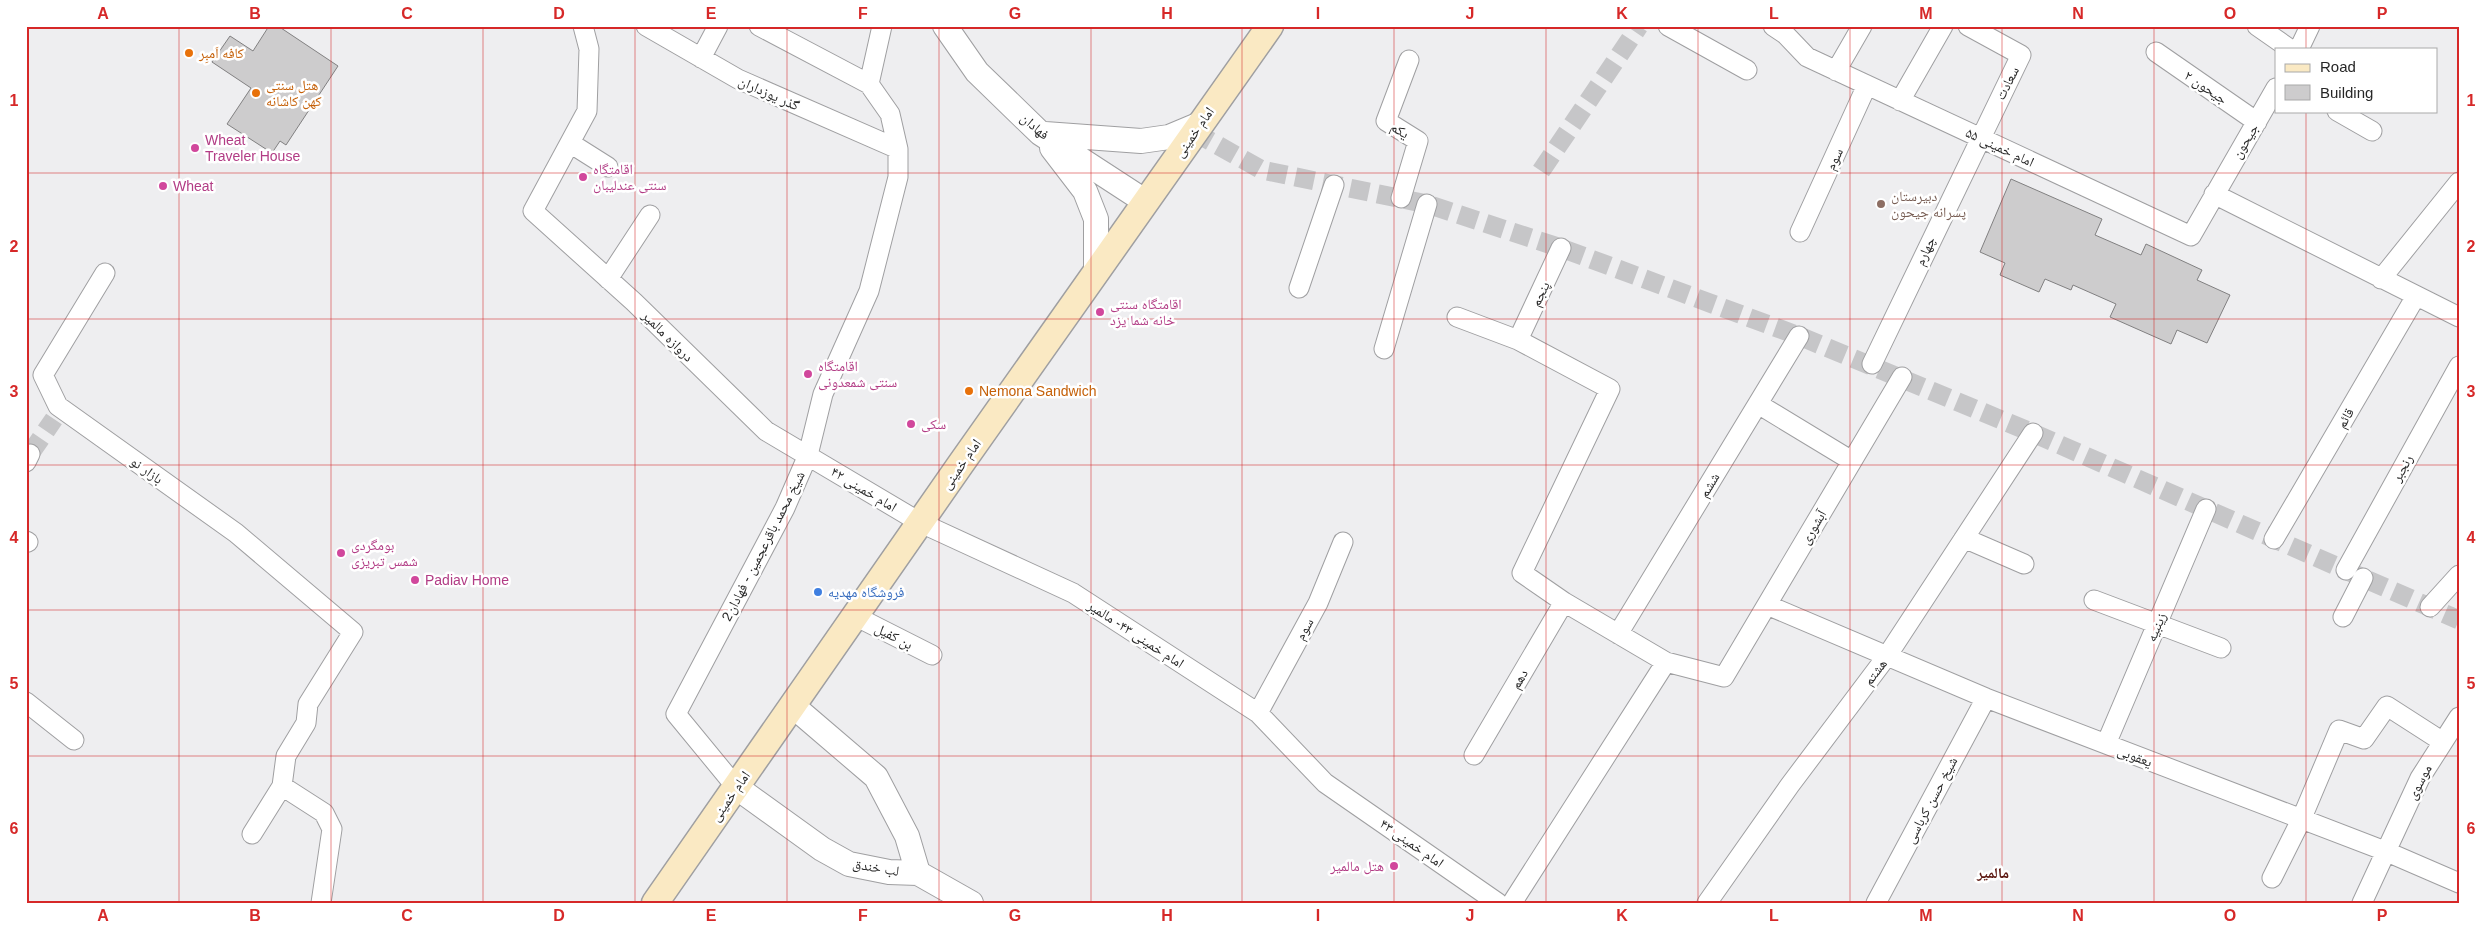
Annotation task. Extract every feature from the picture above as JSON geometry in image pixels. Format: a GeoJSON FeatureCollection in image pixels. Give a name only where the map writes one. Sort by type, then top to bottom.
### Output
{"type":"FeatureCollection","features":[{"type":"Feature","properties":{"kind":"main road","name":"امام خمینی"},"geometry":{"type":"LineString","coordinates":[[655,903],[1270,26]]}},
{"type":"Feature","properties":{"kind":"street"},"geometry":{"type":"LineString","coordinates":[[583,26],[589,49],[587,110],[570,142],[608,167]]}},
{"type":"Feature","properties":{"kind":"street","name":"گذر يوزداران"},"geometry":{"type":"LineString","coordinates":[[646,26],[738,79],[898,149]]}},
{"type":"Feature","properties":{"kind":"street"},"geometry":{"type":"LineString","coordinates":[[701,58],[718,26]]}},
{"type":"Feature","properties":{"kind":"street"},"geometry":{"type":"LineString","coordinates":[[759,26],[869,84],[882,26]]}},
{"type":"Feature","properties":{"kind":"street","name":"فهادان"},"geometry":{"type":"LineString","coordinates":[[945,26],[977,72],[1040,133],[1146,202]]}},
{"type":"Feature","properties":{"kind":"street"},"geometry":{"type":"LineString","coordinates":[[1668,26],[1747,70]]}},
{"type":"Feature","properties":{"kind":"street","name":"امام خمینی ۵۵"},"geometry":{"type":"LineString","coordinates":[[1773,26],[1785,34],[1807,57],[2191,236],[2214,194]]}},
{"type":"Feature","properties":{"kind":"street"},"geometry":{"type":"LineString","coordinates":[[1836,71],[1862,26]]}},
{"type":"Feature","properties":{"kind":"street"},"geometry":{"type":"LineString","coordinates":[[1900,101],[1942,26]]}},
{"type":"Feature","properties":{"kind":"street","name":"سعادت"},"geometry":{"type":"LineString","coordinates":[[1968,26],[2021,54],[1979,138]]}},
{"type":"Feature","properties":{"kind":"street"},"geometry":{"type":"LineString","coordinates":[[2257,26],[2289,48]]}},
{"type":"Feature","properties":{"kind":"street"},"geometry":{"type":"LineString","coordinates":[[2299,48],[2310,26]]}},
{"type":"Feature","properties":{"kind":"street","name":"جیحون ۲"},"geometry":{"type":"LineString","coordinates":[[2156,52],[2257,122]]}},
{"type":"Feature","properties":{"kind":"street","name":"یکم"},"geometry":{"type":"LineString","coordinates":[[1401,198],[1418,141],[1386,121],[1408,60]]}},
{"type":"Feature","properties":{"kind":"street","name":"شیخ محمد باقرعجمین - فهادان2"},"geometry":{"type":"LineString","coordinates":[[736,787],[676,714],[785,508],[808,455],[823,394],[869,290],[898,177],[898,149],[890,114],[869,84]]}},
{"type":"Feature","properties":{"kind":"street","name":"سوم"},"geometry":{"type":"LineString","coordinates":[[1800,232],[1867,86]]}},
{"type":"Feature","properties":{"kind":"street","name":"جیحون"},"geometry":{"type":"LineString","coordinates":[[2214,194],[2275,90]]}},
{"type":"Feature","properties":{"kind":"street"},"geometry":{"type":"LineString","coordinates":[[2339,112],[2372,131]]}},
{"type":"Feature","properties":{"kind":"street"},"geometry":{"type":"LineString","coordinates":[[1040,133],[1141,141],[1160,140],[1200,124]]}},
{"type":"Feature","properties":{"kind":"street"},"geometry":{"type":"LineString","coordinates":[[1040,133],[1085,191],[1096,219],[1096,273]]}},
{"type":"Feature","properties":{"kind":"street","name":"چهارم"},"geometry":{"type":"LineString","coordinates":[[1872,364],[1979,138]]}},
{"type":"Feature","properties":{"kind":"street","name":"دروازه مالمیر"},"geometry":{"type":"LineString","coordinates":[[570,142],[533,211],[608,278],[766,431],[808,455]]}},
{"type":"Feature","properties":{"kind":"street"},"geometry":{"type":"LineString","coordinates":[[2381,279],[2458,184]]}},
{"type":"Feature","properties":{"kind":"street"},"geometry":{"type":"LineString","coordinates":[[1299,288],[1334,185]]}},
{"type":"Feature","properties":{"kind":"street"},"geometry":{"type":"LineString","coordinates":[[2214,194],[2459,317]]}},
{"type":"Feature","properties":{"kind":"street"},"geometry":{"type":"LineString","coordinates":[[1384,349],[1427,204]]}},
{"type":"Feature","properties":{"kind":"street"},"geometry":{"type":"LineString","coordinates":[[608,278],[650,215]]}},
{"type":"Feature","properties":{"kind":"street","name":"پنجم"},"geometry":{"type":"LineString","coordinates":[[1518,340],[1561,248]]}},
{"type":"Feature","properties":{"kind":"street","name":"بازار نو"},"geometry":{"type":"LineString","coordinates":[[105,273],[43,375],[56,413],[236,533],[353,632],[308,704],[306,723],[286,756],[282,786]]}},
{"type":"Feature","properties":{"kind":"street","name":"قائم"},"geometry":{"type":"LineString","coordinates":[[2274,539],[2416,296]]}},
{"type":"Feature","properties":{"kind":"street"},"geometry":{"type":"LineString","coordinates":[[1457,317],[1518,340],[1610,388],[1522,573],[1564,602],[1666,662],[1512,903]]}},
{"type":"Feature","properties":{"kind":"street","name":"ششم"},"geometry":{"type":"LineString","coordinates":[[1618,634],[1799,336]]}},
{"type":"Feature","properties":{"kind":"street","name":"رنجبر"},"geometry":{"type":"LineString","coordinates":[[2343,617],[2355,574],[2459,366]]}},
{"type":"Feature","properties":{"kind":"street","name":"آبشوری"},"geometry":{"type":"LineString","coordinates":[[1666,662],[1724,677],[1902,377]]}},
{"type":"Feature","properties":{"kind":"street"},"geometry":{"type":"LineString","coordinates":[[1758,404],[1852,462]]}},
{"type":"Feature","properties":{"kind":"street","name":"هشتم"},"geometry":{"type":"LineString","coordinates":[[1707,903],[1790,785],[1887,656],[2033,433]]}},
{"type":"Feature","properties":{"kind":"street","name":"امام خمینی ۴۲"},"geometry":{"type":"LineString","coordinates":[[808,455],[921,523]]}},
{"type":"Feature","properties":{"kind":"street","name":"زینبیه"},"geometry":{"type":"LineString","coordinates":[[2106,744],[2206,509]]}},
{"type":"Feature","properties":{"kind":"street","name":"امام خمینی ۴۳- مالمیر"},"geometry":{"type":"LineString","coordinates":[[921,523],[1073,593],[1258,713],[1325,783]]}},
{"type":"Feature","properties":{"kind":"street"},"geometry":{"type":"LineString","coordinates":[[1964,538],[2024,564]]}},
{"type":"Feature","properties":{"kind":"street","name":"سوم"},"geometry":{"type":"LineString","coordinates":[[1258,713],[1318,603],[1343,542]]}},
{"type":"Feature","properties":{"kind":"street"},"geometry":{"type":"LineString","coordinates":[[2430,607],[2459,575]]}},
{"type":"Feature","properties":{"kind":"street"},"geometry":{"type":"LineString","coordinates":[[2094,600],[2221,648]]}},
{"type":"Feature","properties":{"kind":"street","name":"دهم"},"geometry":{"type":"LineString","coordinates":[[1474,755],[1564,602]]}},
{"type":"Feature","properties":{"kind":"street","name":"یعقوبی"},"geometry":{"type":"LineString","coordinates":[[1766,605],[1986,698],[2385,851],[2459,883]]}},
{"type":"Feature","properties":{"kind":"street","name":"بن کفیل"},"geometry":{"type":"LineString","coordinates":[[856,616],[932,656]]}},
{"type":"Feature","properties":{"kind":"street","name":"شیخ حسن کرباسی"},"geometry":{"type":"LineString","coordinates":[[1876,903],[1986,698]]}},
{"type":"Feature","properties":{"kind":"street"},"geometry":{"type":"LineString","coordinates":[[26,702],[74,740]]}},
{"type":"Feature","properties":{"kind":"street"},"geometry":{"type":"LineString","coordinates":[[793,706],[876,777],[907,836],[918,873]]}},
{"type":"Feature","properties":{"kind":"street"},"geometry":{"type":"LineString","coordinates":[[2272,878],[2301,820],[2339,730],[2364,739],[2387,706],[2443,742]]}},
{"type":"Feature","properties":{"kind":"street","name":"موسوی"},"geometry":{"type":"LineString","coordinates":[[2362,903],[2420,778],[2459,717]]}},
{"type":"Feature","properties":{"kind":"street","name":"امام خمینی ۴۳"},"geometry":{"type":"LineString","coordinates":[[1325,783],[1498,903]]}},
{"type":"Feature","properties":{"kind":"street"},"geometry":{"type":"LineString","coordinates":[[252,834],[282,786],[324,812],[332,830],[321,903]]}},
{"type":"Feature","properties":{"kind":"street","name":"لب خندق"},"geometry":{"type":"LineString","coordinates":[[736,787],[822,849],[849,864],[889,872],[918,873],[971,903]]}},
{"type":"Feature","properties":{"kind":"building","name":"هتل سنتی کهن کاشانه"},"geometry":{"type":"Polygon","coordinates":[[[269,26],[278,26],[338,66],[286,145],[280,141],[272,153],[227,124],[251,88],[212,62],[230,36],[253,51],[269,26]]]}},
{"type":"Feature","properties":{"kind":"building"},"geometry":{"type":"Polygon","coordinates":[[[2011,179],[2102,219],[2095,235],[2141,255],[2146,244],[2202,270],[2197,280],[2230,295],[2207,343],[2177,330],[2171,344],[2110,317],[2116,304],[2073,285],[2071,290],[2045,279],[2039,292],[2000,275],[2005,263],[1980,252],[2011,179]]]}},
{"type":"Feature","properties":{"kind":"tunnel"},"geometry":{"type":"LineString","coordinates":[[1541,171],[1639,26]]}},
{"type":"Feature","properties":{"kind":"tunnel"},"geometry":{"type":"LineString","coordinates":[[1194,132],[1262,170],[1427,204],[1561,248],[1799,336],[2033,433],[2459,620]]}},
{"type":"Feature","properties":{"kind":"tunnel"},"geometry":{"type":"LineString","coordinates":[[30,454],[54,419]]}},
{"type":"Feature","properties":{"kind":"place","name":"کافه اَمبِر"},"geometry":{"type":"Point","coordinates":[189,53]}},
{"type":"Feature","properties":{"kind":"place","name":"هتل سنتی کهن کاشانه"},"geometry":{"type":"Point","coordinates":[256,93]}},
{"type":"Feature","properties":{"kind":"place","name":"Wheat Traveler House"},"geometry":{"type":"Point","coordinates":[195,148]}},
{"type":"Feature","properties":{"kind":"place","name":"اقامتگاه سنتی عندلیبان"},"geometry":{"type":"Point","coordinates":[583,177]}},
{"type":"Feature","properties":{"kind":"place","name":"Wheat"},"geometry":{"type":"Point","coordinates":[163,186]}},
{"type":"Feature","properties":{"kind":"place","name":"دبیرستان پسرانه جیحون"},"geometry":{"type":"Point","coordinates":[1881,204]}},
{"type":"Feature","properties":{"kind":"place","name":"اقامتگاه سنتی خانه شما یزد"},"geometry":{"type":"Point","coordinates":[1100,312]}},
{"type":"Feature","properties":{"kind":"place","name":"اقامتگاه سنتی شمعدونی"},"geometry":{"type":"Point","coordinates":[808,374]}},
{"type":"Feature","properties":{"kind":"place","name":"Nemona Sandwich"},"geometry":{"type":"Point","coordinates":[969,391]}},
{"type":"Feature","properties":{"kind":"place","name":"سکی"},"geometry":{"type":"Point","coordinates":[911,424]}},
{"type":"Feature","properties":{"kind":"place","name":"بومگردی شمس تبریزی"},"geometry":{"type":"Point","coordinates":[341,553]}},
{"type":"Feature","properties":{"kind":"place","name":"Padiav Home"},"geometry":{"type":"Point","coordinates":[415,580]}},
{"type":"Feature","properties":{"kind":"place","name":"فروشگاه مهدیه"},"geometry":{"type":"Point","coordinates":[818,592]}},
{"type":"Feature","properties":{"kind":"place","name":"هتل مالمير"},"geometry":{"type":"Point","coordinates":[1394,866]}},
{"type":"Feature","properties":{"kind":"district","name":"مالمیر"},"geometry":{"type":"Point","coordinates":[1993,873]}}]}
